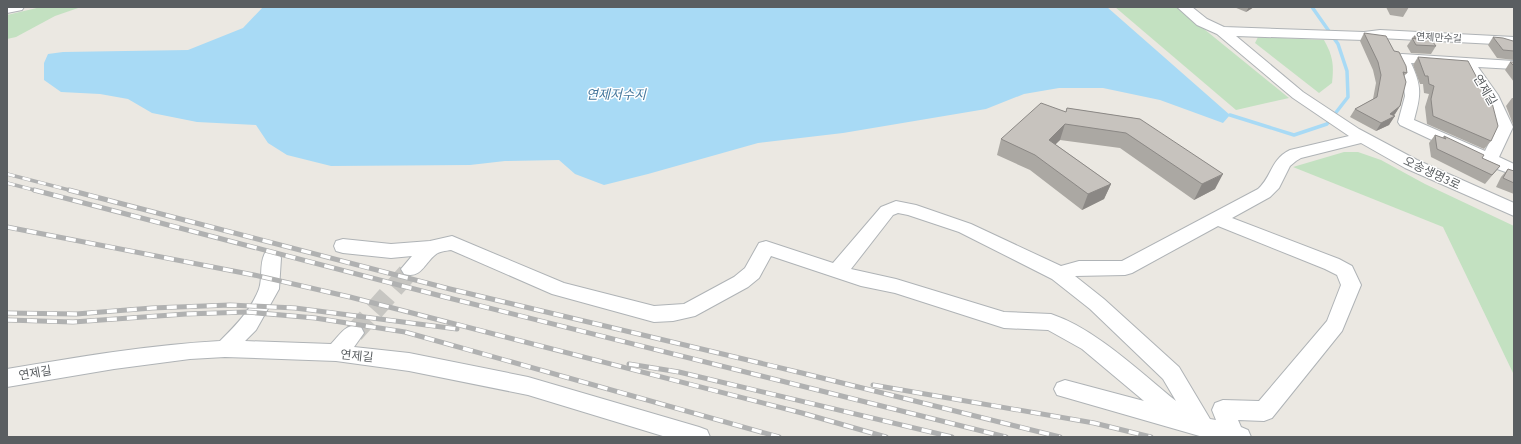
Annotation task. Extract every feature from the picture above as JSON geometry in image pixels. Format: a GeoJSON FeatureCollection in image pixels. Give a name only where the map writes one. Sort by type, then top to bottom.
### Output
{"type":"FeatureCollection","features":[{"type":"Feature","properties":{"kind":"street"},"geometry":{"type":"LineString","coordinates":[[7,9],[17,7]]}},
{"type":"Feature","properties":{"kind":"street"},"geometry":{"type":"LineString","coordinates":[[1184,7],[1202,22],[1222,31]]}},
{"type":"Feature","properties":{"kind":"street"},"geometry":{"type":"LineString","coordinates":[[1200,7],[1219,21],[1222,31]]}},
{"type":"Feature","properties":{"kind":"street","name":"연제만수길"},"geometry":{"type":"LineString","coordinates":[[1222,31],[1364,36],[1380,34],[1514,41]]}},
{"type":"Feature","properties":{"kind":"street","name":"오송생명3로"},"geometry":{"type":"LineString","coordinates":[[1222,31],[1298,95],[1358,135],[1411,164],[1514,210]]}},
{"type":"Feature","properties":{"kind":"street"},"geometry":{"type":"LineString","coordinates":[[1468,63],[1402,58],[1409,74],[1413,96],[1406,122],[1514,170]]}},
{"type":"Feature","properties":{"kind":"street","name":"연제길"},"geometry":{"type":"LineString","coordinates":[[1468,63],[1514,65]]}},
{"type":"Feature","properties":{"kind":"street","name":"연제길"},"geometry":{"type":"LineString","coordinates":[[1468,63],[1490,95],[1505,127],[1489,160]]}},
{"type":"Feature","properties":{"kind":"street"},"geometry":{"type":"LineString","coordinates":[[1059,274],[1079,268],[1125,268],[1264,193],[1274,183],[1281,164],[1287,158],[1358,135]]}},
{"type":"Feature","properties":{"kind":"street"},"geometry":{"type":"LineString","coordinates":[[835,270],[843,266],[887,211],[896,207],[910,209],[965,228],[1059,274],[1096,304],[1171,373],[1194,424]]}},
{"type":"Feature","properties":{"kind":"street"},"geometry":{"type":"LineString","coordinates":[[1218,219],[1332,264],[1345,271],[1351,285],[1335,325],[1264,411],[1223,410],[1236,436]]}},
{"type":"Feature","properties":{"kind":"street"},"geometry":{"type":"LineString","coordinates":[[343,246],[390,251],[430,248],[452,243],[559,289],[654,314],[688,311],[741,282],[752,273],[766,248],[861,279],[896,286],[1004,320],[1051,322],[1089,343],[1194,424]]}},
{"type":"Feature","properties":{"kind":"street"},"geometry":{"type":"LineString","coordinates":[[411,269],[430,248]]}},
{"type":"Feature","properties":{"kind":"street"},"geometry":{"type":"LineString","coordinates":[[225,349],[250,324],[269,289],[272,258]]}},
{"type":"Feature","properties":{"kind":"street"},"geometry":{"type":"LineString","coordinates":[[336,353],[354,333]]}},
{"type":"Feature","properties":{"kind":"street","name":"연제길"},"geometry":{"type":"LineString","coordinates":[[7,378],[114,360],[190,351],[225,349],[336,353],[409,362],[528,386],[699,437]]}},
{"type":"Feature","properties":{"kind":"street"},"geometry":{"type":"LineString","coordinates":[[1065,389],[1236,436]]}},
{"type":"Feature","properties":{"kind":"green space"},"geometry":{"type":"Polygon","coordinates":[[[41,7],[81,7],[55,16],[16,37],[7,39],[7,15],[41,7]]]}},
{"type":"Feature","properties":{"kind":"green space"},"geometry":{"type":"Polygon","coordinates":[[[1115,7],[1177,7],[1289,98],[1236,110],[1115,7]]]}},
{"type":"Feature","properties":{"kind":"green space"},"geometry":{"type":"Polygon","coordinates":[[[1258,37],[1324,40],[1332,61],[1332,83],[1319,93],[1255,43],[1258,37]]]}},
{"type":"Feature","properties":{"kind":"green space"},"geometry":{"type":"Polygon","coordinates":[[[1344,152],[1358,152],[1381,160],[1425,184],[1514,226],[1514,375],[1443,227],[1293,167],[1344,152]]]}},
{"type":"Feature","properties":{"kind":"water","name":"연제저수지"},"geometry":{"type":"Polygon","coordinates":[[[263,7],[1107,7],[1230,115],[1223,123],[1160,100],[1103,88],[1059,88],[1024,94],[986,109],[843,133],[758,143],[604,185],[575,174],[559,160],[505,161],[470,165],[331,166],[287,155],[268,143],[256,125],[197,122],[152,113],[128,99],[100,94],[61,92],[44,80],[44,63],[48,54],[63,52],[188,50],[243,28],[263,7]]]}},
{"type":"Feature","properties":{"kind":"building"},"geometry":{"type":"Polygon","coordinates":[[[1364,33],[1386,36],[1394,51],[1399,52],[1406,66],[1407,73],[1403,72],[1406,82],[1400,106],[1390,114],[1395,116],[1381,123],[1355,109],[1377,97],[1381,75],[1378,62],[1364,33]]]}},
{"type":"Feature","properties":{"kind":"building"},"geometry":{"type":"Polygon","coordinates":[[[1414,36],[1429,37],[1436,46],[1416,45],[1412,38],[1416,39],[1414,36]]]}},
{"type":"Feature","properties":{"kind":"building"},"geometry":{"type":"Polygon","coordinates":[[[1493,37],[1513,41],[1514,51],[1503,50],[1493,37]]]}},
{"type":"Feature","properties":{"kind":"building"},"geometry":{"type":"Polygon","coordinates":[[[1418,57],[1468,61],[1486,95],[1490,95],[1498,126],[1491,141],[1433,116],[1431,99],[1434,86],[1429,84],[1428,76],[1425,76],[1418,57]]]}},
{"type":"Feature","properties":{"kind":"building"},"geometry":{"type":"Polygon","coordinates":[[[1041,103],[1066,112],[1067,108],[1140,119],[1223,174],[1202,184],[1126,133],[1065,124],[1049,140],[1111,184],[1088,194],[1035,155],[1001,139],[1041,103]]]}},
{"type":"Feature","properties":{"kind":"building"},"geometry":{"type":"Polygon","coordinates":[[[1435,135],[1446,139],[1444,136],[1484,155],[1482,158],[1500,166],[1492,175],[1437,149],[1435,135]]]}},
{"type":"Feature","properties":{"kind":"building"},"geometry":{"type":"Polygon","coordinates":[[[1508,169],[1514,171],[1514,183],[1503,178],[1508,169]]]}},
{"type":"Feature","properties":{"kind":"waterway"},"geometry":{"type":"LineString","coordinates":[[1230,115],[1294,135],[1327,124],[1348,97],[1347,71],[1338,44],[1312,7]]}},
{"type":"Feature","properties":{"kind":"tunnel"},"geometry":{"type":"LineString","coordinates":[[354,333],[411,269]]}},
{"type":"Feature","properties":{"kind":"railway"},"geometry":{"type":"LineString","coordinates":[[7,174],[73,191]]}},
{"type":"Feature","properties":{"kind":"railway"},"geometry":{"type":"LineString","coordinates":[[7,183],[38,191]]}},
{"type":"Feature","properties":{"kind":"railway"},"geometry":{"type":"LineString","coordinates":[[34,190],[445,297],[1006,437]]}},
{"type":"Feature","properties":{"kind":"railway"},"geometry":{"type":"LineString","coordinates":[[69,190],[450,289],[802,373],[1060,437]]}},
{"type":"Feature","properties":{"kind":"railway"},"geometry":{"type":"LineString","coordinates":[[7,227],[254,275],[350,297],[802,413],[886,437]]}},
{"type":"Feature","properties":{"kind":"railway"},"geometry":{"type":"LineString","coordinates":[[7,313],[76,314],[152,308],[230,305],[295,308],[457,329]]}},
{"type":"Feature","properties":{"kind":"railway"},"geometry":{"type":"LineString","coordinates":[[7,320],[73,322],[186,314],[247,312],[315,318],[405,332],[779,437]]}},
{"type":"Feature","properties":{"kind":"railway"},"geometry":{"type":"LineString","coordinates":[[629,364],[679,372],[952,437]]}},
{"type":"Feature","properties":{"kind":"railway"},"geometry":{"type":"LineString","coordinates":[[873,385],[1094,423],[1151,437]]}}]}
